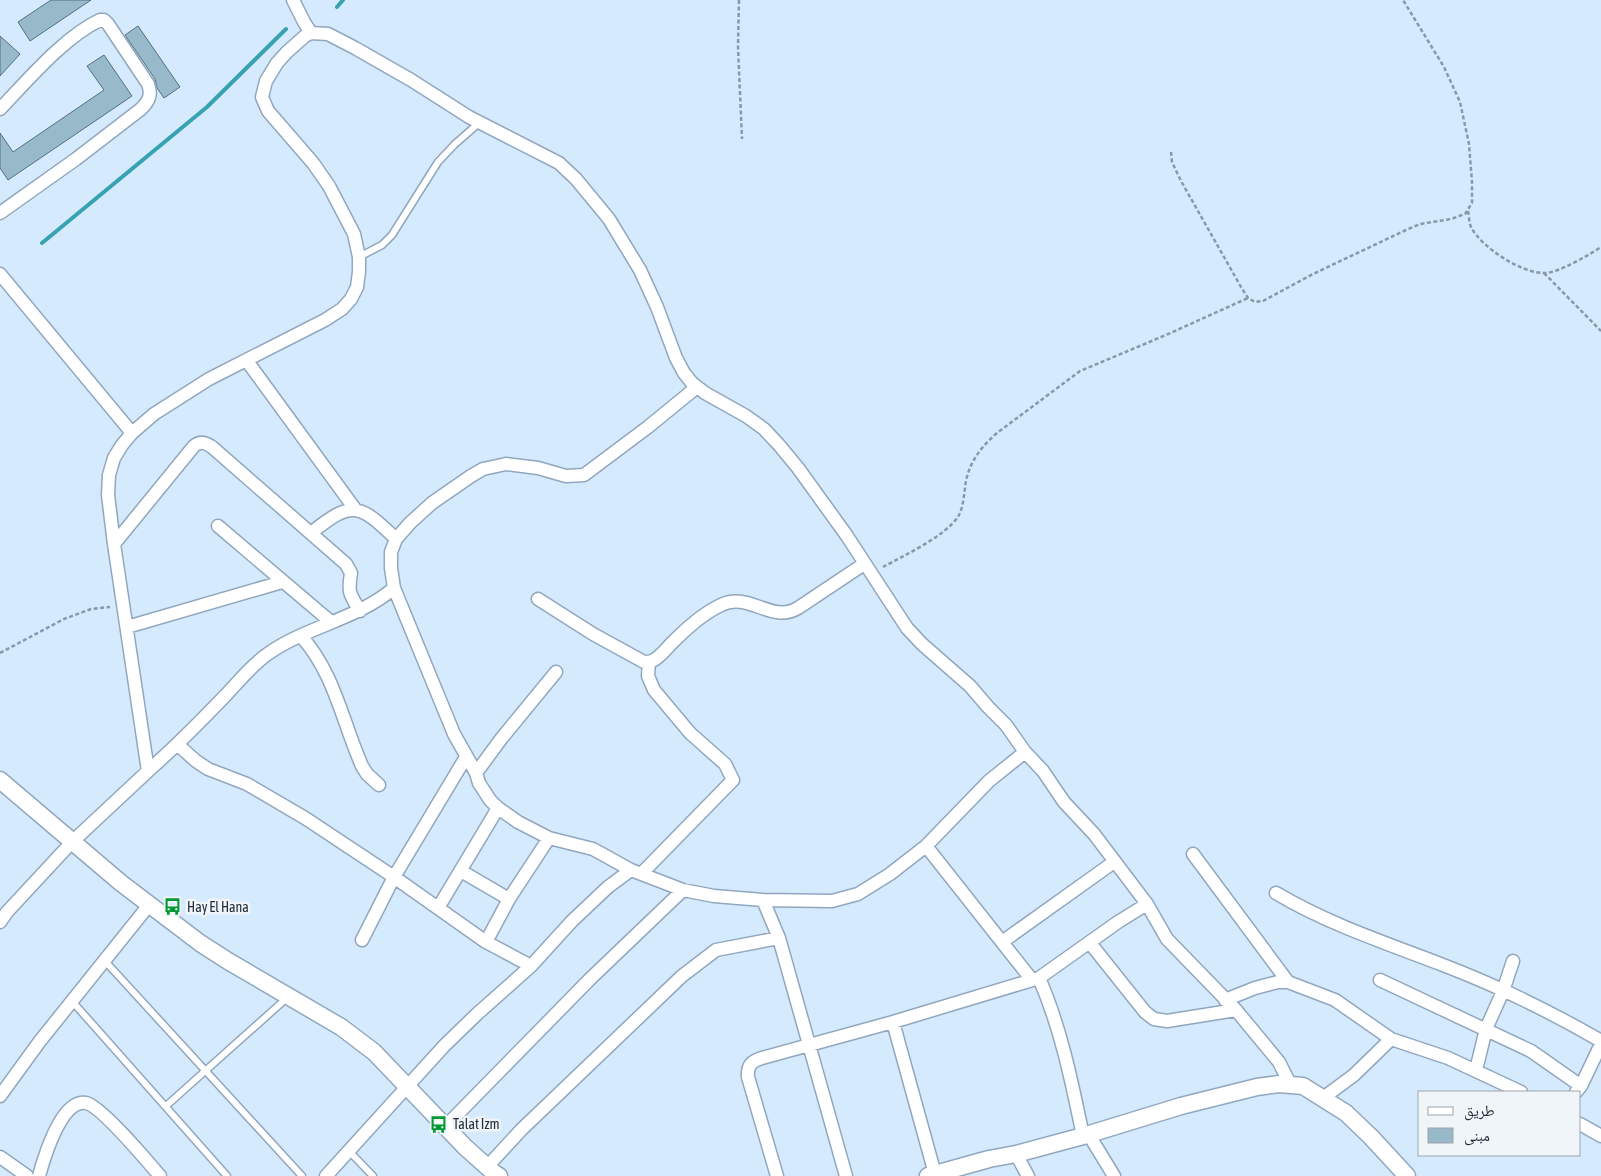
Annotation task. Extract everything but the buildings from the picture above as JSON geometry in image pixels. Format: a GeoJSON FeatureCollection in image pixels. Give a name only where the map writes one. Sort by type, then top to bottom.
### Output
{"type":"FeatureCollection","features":[{"type":"Feature","properties":{"kind":"street"},"geometry":{"type":"LineString","coordinates":[[293,0],[311,33]]}},
{"type":"Feature","properties":{"kind":"street"},"geometry":{"type":"LineString","coordinates":[[0,109],[47,61],[80,32],[100,20],[104,20],[108,24],[151,91],[149,100],[141,109],[76,159],[0,213]]}},
{"type":"Feature","properties":{"kind":"street"},"geometry":{"type":"LineString","coordinates":[[148,771],[114,544],[108,495],[109,475],[114,458],[122,444],[154,414],[209,379],[247,361],[342,309],[351,299],[360,272],[354,234],[329,186],[313,163],[268,111],[262,97],[266,81],[277,63],[299,41],[311,33],[328,34],[480,123],[559,163],[591,196],[624,241],[640,270],[684,373],[697,387],[764,429],[798,468],[847,536],[907,628],[922,644],[970,686],[1006,725],[1024,752],[1043,771],[1064,802],[1094,834],[1147,904],[1167,939],[1236,1010],[1279,1062],[1290,1084]]}},
{"type":"Feature","properties":{"kind":"street"},"geometry":{"type":"LineString","coordinates":[[0,274],[132,433]]}},
{"type":"Feature","properties":{"kind":"street"},"geometry":{"type":"LineString","coordinates":[[247,361],[355,509]]}},
{"type":"Feature","properties":{"kind":"street"},"geometry":{"type":"LineString","coordinates":[[697,387],[584,475],[566,476],[538,468],[506,464],[483,470],[432,503],[396,539],[391,552],[394,588],[419,645],[445,714],[476,773],[479,783],[490,800],[518,822],[549,838],[592,849],[636,871],[683,890],[714,896],[763,900],[832,901],[858,894],[890,874],[926,846],[989,781],[1024,752]]}},
{"type":"Feature","properties":{"kind":"street"},"geometry":{"type":"LineString","coordinates":[[114,544],[194,446],[200,442],[212,447],[349,568],[351,573],[348,586],[349,592],[360,611]]}},
{"type":"Feature","properties":{"kind":"street"},"geometry":{"type":"LineString","coordinates":[[311,533],[339,513],[350,509],[359,509],[374,519],[396,539]]}},
{"type":"Feature","properties":{"kind":"street"},"geometry":{"type":"LineString","coordinates":[[218,526],[331,622]]}},
{"type":"Feature","properties":{"kind":"street"},"geometry":{"type":"LineString","coordinates":[[538,599],[594,634],[644,662],[649,662],[690,626],[719,605],[737,600],[777,613],[787,613],[868,569]]}},
{"type":"Feature","properties":{"kind":"street"},"geometry":{"type":"LineString","coordinates":[[127,627],[282,582]]}},
{"type":"Feature","properties":{"kind":"street"},"geometry":{"type":"LineString","coordinates":[[0,922],[72,842],[178,745],[250,670],[268,654],[301,636],[360,611],[382,598],[394,588]]}},
{"type":"Feature","properties":{"kind":"street"},"geometry":{"type":"LineString","coordinates":[[301,636],[315,654],[335,693],[362,766],[367,774],[379,785]]}},
{"type":"Feature","properties":{"kind":"street"},"geometry":{"type":"LineString","coordinates":[[326,1176],[408,1088],[444,1046],[531,966],[572,921],[608,887],[636,871],[733,780],[725,764],[690,733],[654,690],[648,676],[649,662]]}},
{"type":"Feature","properties":{"kind":"street"},"geometry":{"type":"LineString","coordinates":[[476,773],[501,739],[556,672]]}},
{"type":"Feature","properties":{"kind":"street"},"geometry":{"type":"LineString","coordinates":[[178,745],[208,769],[263,792],[305,818],[394,877],[486,942],[531,966]]}},
{"type":"Feature","properties":{"kind":"street"},"geometry":{"type":"LineString","coordinates":[[362,940],[394,877],[466,757]]}},
{"type":"Feature","properties":{"kind":"street"},"geometry":{"type":"LineString","coordinates":[[0,780],[72,842],[207,948],[359,1039],[374,1052],[445,1127],[493,1171],[521,1130],[682,976],[704,958],[716,950],[779,938]]}},
{"type":"Feature","properties":{"kind":"street"},"geometry":{"type":"LineString","coordinates":[[438,908],[498,808]]}},
{"type":"Feature","properties":{"kind":"street"},"geometry":{"type":"LineString","coordinates":[[486,942],[509,899],[549,838]]}},
{"type":"Feature","properties":{"kind":"street"},"geometry":{"type":"LineString","coordinates":[[926,846],[1002,942],[1035,979],[1052,1009],[1086,1135],[1114,1176]]}},
{"type":"Feature","properties":{"kind":"street"},"geometry":{"type":"LineString","coordinates":[[1193,854],[1288,982]]}},
{"type":"Feature","properties":{"kind":"street"},"geometry":{"type":"LineString","coordinates":[[1002,942],[1114,862]]}},
{"type":"Feature","properties":{"kind":"street"},"geometry":{"type":"LineString","coordinates":[[460,872],[509,899]]}},
{"type":"Feature","properties":{"kind":"street"},"geometry":{"type":"LineString","coordinates":[[445,1127],[590,979],[683,890]]}},
{"type":"Feature","properties":{"kind":"street"},"geometry":{"type":"LineString","coordinates":[[1276,892],[1298,906],[1382,943],[1445,966],[1554,1014],[1601,1043],[1579,1089],[1531,1051],[1380,980]]}},
{"type":"Feature","properties":{"kind":"street"},"geometry":{"type":"LineString","coordinates":[[763,900],[779,938],[846,1176]]}},
{"type":"Feature","properties":{"kind":"street"},"geometry":{"type":"LineString","coordinates":[[0,1096],[71,1000],[150,904]]}},
{"type":"Feature","properties":{"kind":"street"},"geometry":{"type":"LineString","coordinates":[[777,1176],[751,1092],[748,1069],[752,1062],[1035,979],[1147,904]]}},
{"type":"Feature","properties":{"kind":"street"},"geometry":{"type":"LineString","coordinates":[[1090,943],[1145,1012],[1154,1019],[1167,1021],[1236,1010]]}},
{"type":"Feature","properties":{"kind":"street"},"geometry":{"type":"LineString","coordinates":[[1476,1070],[1486,1029],[1503,991],[1513,961]]}},
{"type":"Feature","properties":{"kind":"street"},"geometry":{"type":"LineString","coordinates":[[1225,1000],[1255,988],[1278,982],[1288,982],[1335,1000],[1391,1039],[1448,1058],[1519,1091]]}},
{"type":"Feature","properties":{"kind":"street"},"geometry":{"type":"LineString","coordinates":[[892,1022],[932,1175],[988,1159],[1016,1154],[1257,1087],[1290,1084],[1303,1086],[1346,1113],[1406,1176]]}},
{"type":"Feature","properties":{"kind":"street"},"geometry":{"type":"LineString","coordinates":[[1323,1098],[1354,1075],[1391,1039]]}},
{"type":"Feature","properties":{"kind":"street"},"geometry":{"type":"LineString","coordinates":[[39,1176],[49,1143],[62,1118],[77,1104],[85,1103],[94,1106],[106,1117],[160,1176]]}},
{"type":"Feature","properties":{"kind":"street"},"geometry":{"type":"LineString","coordinates":[[1581,1125],[1601,1136]]}},
{"type":"Feature","properties":{"kind":"street"},"geometry":{"type":"LineString","coordinates":[[1016,1154],[1028,1176]]}},
{"type":"Feature","properties":{"kind":"street"},"geometry":{"type":"LineString","coordinates":[[0,1157],[27,1176]]}},
{"type":"Feature","properties":{"kind":"lane"},"geometry":{"type":"LineString","coordinates":[[359,257],[382,245],[392,235],[438,162],[455,144],[480,123]]}},
{"type":"Feature","properties":{"kind":"lane"},"geometry":{"type":"LineString","coordinates":[[104,960],[302,1176]]}},
{"type":"Feature","properties":{"kind":"lane"},"geometry":{"type":"LineString","coordinates":[[166,1106],[288,996]]}},
{"type":"Feature","properties":{"kind":"lane"},"geometry":{"type":"LineString","coordinates":[[71,1000],[227,1176]]}},
{"type":"Feature","properties":{"kind":"lane"},"geometry":{"type":"LineString","coordinates":[[350,1151],[373,1176]]}},
{"type":"Feature","properties":{"kind":"path"},"geometry":{"type":"LineString","coordinates":[[739,0],[738,47],[742,139]]}},
{"type":"Feature","properties":{"kind":"path"},"geometry":{"type":"LineString","coordinates":[[1171,152],[1175,170],[1248,298],[1252,301],[1260,302],[1313,274],[1420,224],[1459,216],[1468,211],[1472,203],[1472,174],[1469,144],[1460,102],[1444,67],[1404,0]]}},
{"type":"Feature","properties":{"kind":"path"},"geometry":{"type":"LineString","coordinates":[[1468,211],[1471,226],[1490,248],[1519,266],[1544,273],[1555,271],[1601,247]]}},
{"type":"Feature","properties":{"kind":"path"},"geometry":{"type":"LineString","coordinates":[[1544,273],[1601,331]]}},
{"type":"Feature","properties":{"kind":"path"},"geometry":{"type":"LineString","coordinates":[[868,569],[931,539],[955,520],[960,513],[970,468],[976,455],[997,433],[1080,371],[1248,298]]}},
{"type":"Feature","properties":{"kind":"path"},"geometry":{"type":"LineString","coordinates":[[0,653],[45,628],[90,609],[123,606]]}},
{"type":"Feature","properties":{"kind":"waterway"},"geometry":{"type":"LineString","coordinates":[[337,7],[343,0]]}},
{"type":"Feature","properties":{"kind":"waterway"},"geometry":{"type":"LineString","coordinates":[[42,243],[207,107],[286,29]]}},
{"type":"Feature","properties":{"kind":"place","name":"Hay El Hana"},"geometry":{"type":"Point","coordinates":[173,907]}},
{"type":"Feature","properties":{"kind":"place","name":"Talat Izm"},"geometry":{"type":"Point","coordinates":[439,1124]}}]}
